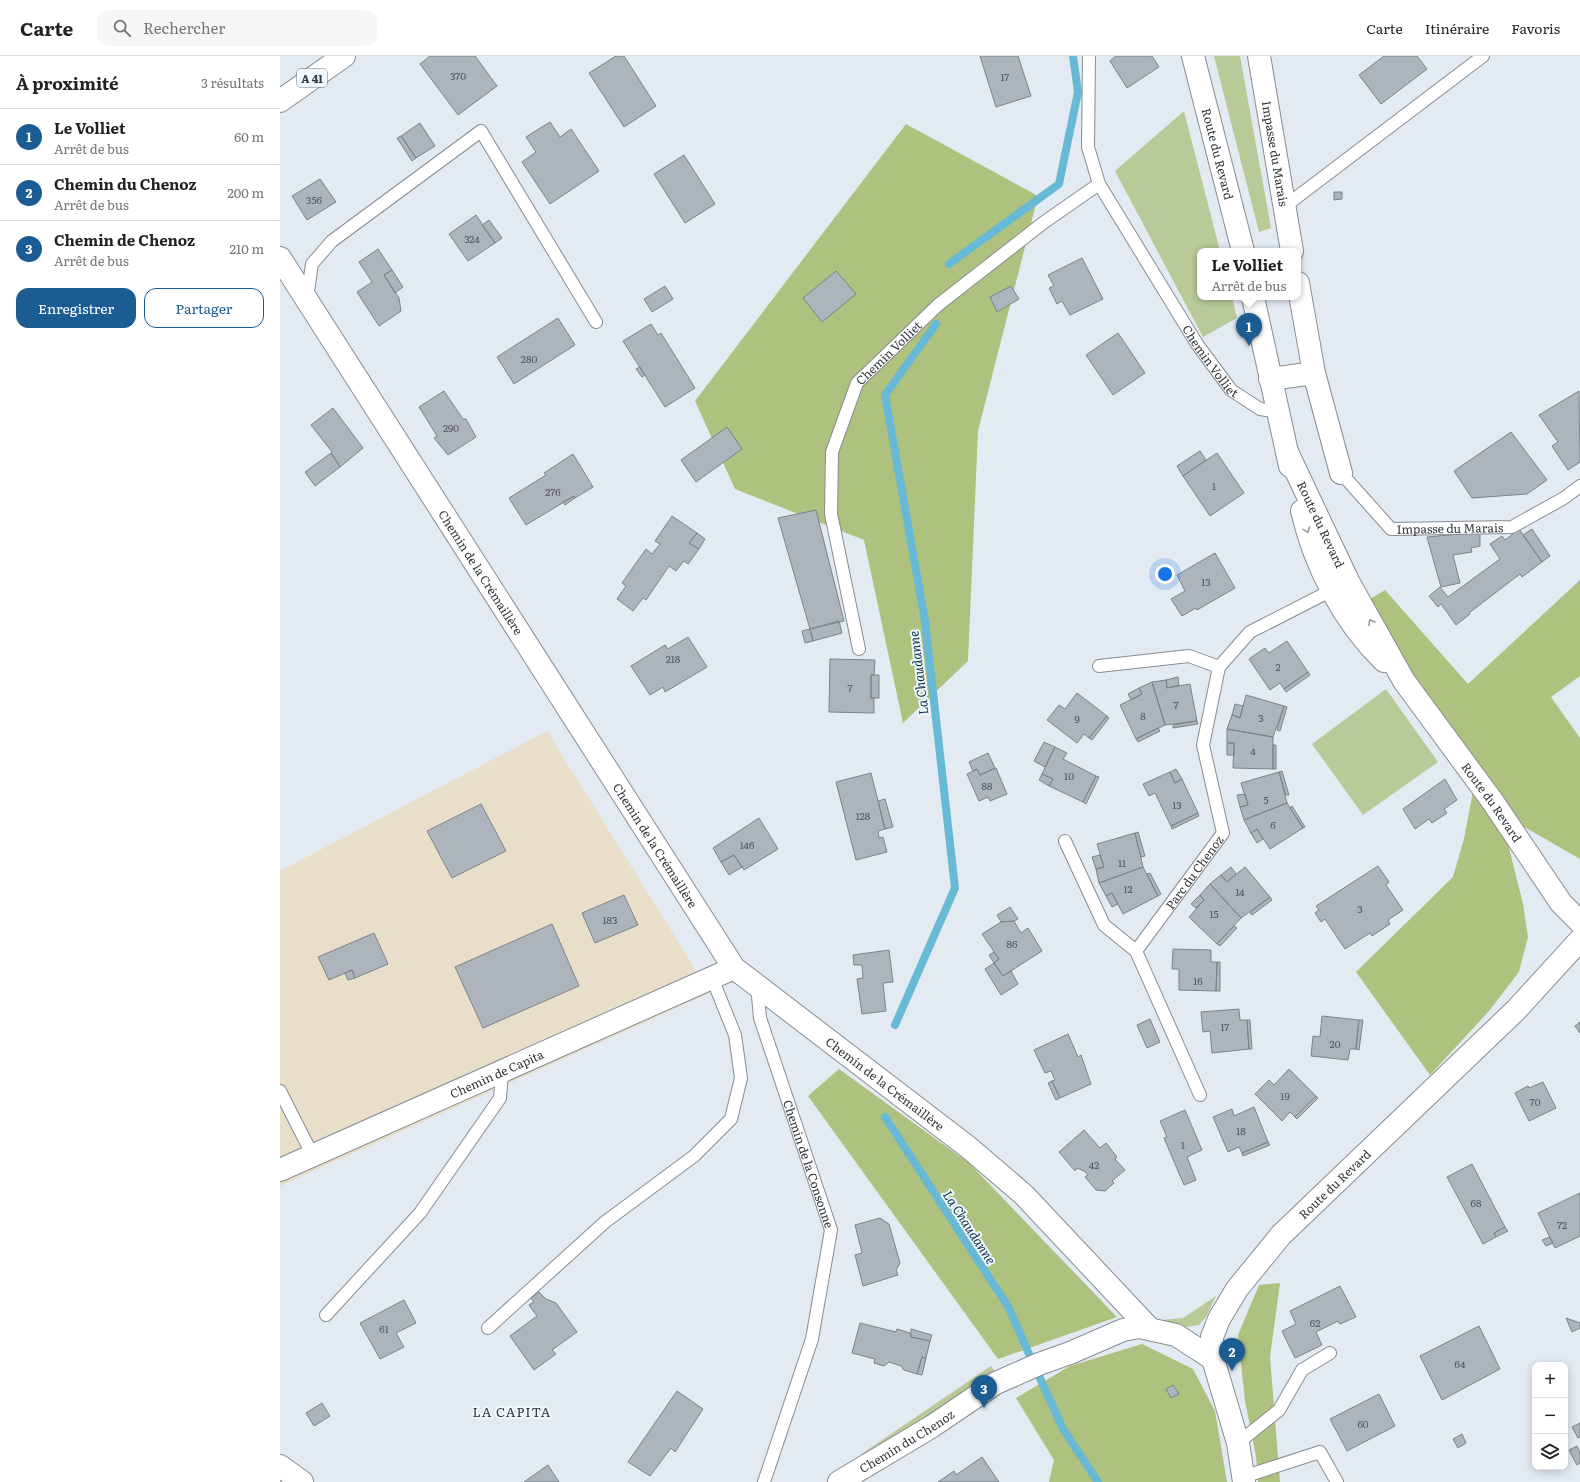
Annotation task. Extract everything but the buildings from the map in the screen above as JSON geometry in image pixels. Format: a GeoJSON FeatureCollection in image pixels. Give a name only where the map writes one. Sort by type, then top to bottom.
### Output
{"type":"FeatureCollection","features":[{"type":"Feature","properties":{"kind":"main road","name":"A 41"},"geometry":{"type":"LineString","coordinates":[[280,101],[344,56]]}},
{"type":"Feature","properties":{"kind":"main road","name":"Route du Revard"},"geometry":{"type":"LineString","coordinates":[[1193,56],[1242,248]]}},
{"type":"Feature","properties":{"kind":"main road","name":"Impasse du Marais"},"geometry":{"type":"LineString","coordinates":[[1259,56],[1291,248]]}},
{"type":"Feature","properties":{"kind":"main road","name":"Chemin de la Crémaillère"},"geometry":{"type":"LineString","coordinates":[[280,258],[734,968],[968,1147],[1024,1195],[1141,1322]]}},
{"type":"Feature","properties":{"kind":"main road","name":"Route du Revard"},"geometry":{"type":"LineString","coordinates":[[1254,300],[1270,379],[1305,525],[1339,586],[1350,622],[1369,646],[1404,681],[1493,802],[1561,903],[1580,922]]}},
{"type":"Feature","properties":{"kind":"main road","name":"Impasse du Marais"},"geometry":{"type":"LineString","coordinates":[[1301,300],[1314,373],[1341,473]]}},
{"type":"Feature","properties":{"kind":"main road"},"geometry":{"type":"LineString","coordinates":[[1270,379],[1314,373]]}},
{"type":"Feature","properties":{"kind":"main road","name":"Route du Revard"},"geometry":{"type":"LineString","coordinates":[[1243,1479],[1238,1443],[1213,1359],[1212,1338],[1219,1319],[1237,1289],[1281,1235],[1516,1010],[1580,940]]}},
{"type":"Feature","properties":{"kind":"main road","name":"Chemin de Capita"},"geometry":{"type":"LineString","coordinates":[[280,1170],[734,968]]}},
{"type":"Feature","properties":{"kind":"main road","name":"Chemin du Chenoz"},"geometry":{"type":"LineString","coordinates":[[839,1482],[932,1427],[996,1384],[1038,1364],[1070,1353],[1141,1322],[1176,1335],[1213,1359]]}},
{"type":"Feature","properties":{"kind":"main road"},"geometry":{"type":"LineString","coordinates":[[1176,1335],[1212,1338]]}},
{"type":"Feature","properties":{"kind":"main road"},"geometry":{"type":"LineString","coordinates":[[280,1466],[302,1482]]}},
{"type":"Feature","properties":{"kind":"lane","name":"Chemin Volliet"},"geometry":{"type":"LineString","coordinates":[[1089,56],[1088,147],[1099,184],[1197,344],[1231,390],[1260,409],[1278,412]]}},
{"type":"Feature","properties":{"kind":"lane"},"geometry":{"type":"LineString","coordinates":[[1284,207],[1483,56]]}},
{"type":"Feature","properties":{"kind":"lane"},"geometry":{"type":"LineString","coordinates":[[307,299],[312,264],[332,241],[481,131],[596,322]]}},
{"type":"Feature","properties":{"kind":"lane","name":"Chemin Volliet"},"geometry":{"type":"LineString","coordinates":[[859,649],[831,514],[832,452],[857,383],[938,304],[1043,223],[1099,184]]}},
{"type":"Feature","properties":{"kind":"lane","name":"Impasse du Marais"},"geometry":{"type":"LineString","coordinates":[[1341,473],[1391,529],[1512,526],[1564,498],[1580,486]]}},
{"type":"Feature","properties":{"kind":"lane"},"geometry":{"type":"LineString","coordinates":[[1099,666],[1189,656],[1219,666],[1250,632],[1339,586]]}},
{"type":"Feature","properties":{"kind":"lane","name":"Parc du Chenoz"},"geometry":{"type":"LineString","coordinates":[[1136,951],[1223,833],[1203,745],[1219,666]]}},
{"type":"Feature","properties":{"kind":"lane"},"geometry":{"type":"LineString","coordinates":[[1064,841],[1104,925],[1136,951],[1200,1095]]}},
{"type":"Feature","properties":{"kind":"lane"},"geometry":{"type":"LineString","coordinates":[[488,1328],[605,1222],[694,1156],[731,1119],[741,1078],[735,1035],[712,978]]}},
{"type":"Feature","properties":{"kind":"lane","name":"Chemin de la Consonne"},"geometry":{"type":"LineString","coordinates":[[757,985],[760,1018],[831,1230],[812,1339],[764,1482]]}},
{"type":"Feature","properties":{"kind":"lane"},"geometry":{"type":"LineString","coordinates":[[326,1315],[420,1213],[500,1098],[502,1072]]}},
{"type":"Feature","properties":{"kind":"lane"},"geometry":{"type":"LineString","coordinates":[[280,1091],[313,1156]]}},
{"type":"Feature","properties":{"kind":"lane"},"geometry":{"type":"LineString","coordinates":[[1238,1443],[1278,1410],[1302,1370],[1330,1353]]}},
{"type":"Feature","properties":{"kind":"lane"},"geometry":{"type":"LineString","coordinates":[[1243,1479],[1320,1452],[1337,1482]]}},
{"type":"Feature","properties":{"kind":"shaded area"},"geometry":{"type":"Polygon","coordinates":[[[547,731],[710,993],[280,1186],[280,871],[547,731]]]}},
{"type":"Feature","properties":{"kind":"green space"},"geometry":{"type":"Polygon","coordinates":[[[1214,56],[1240,56],[1271,228],[1259,232],[1214,56]]]}},
{"type":"Feature","properties":{"kind":"green space"},"geometry":{"type":"Polygon","coordinates":[[[1184,111],[1219,248],[1197,248],[1197,300],[1233,300],[1237,318],[1203,337],[1115,171],[1184,111]]]}},
{"type":"Feature","properties":{"kind":"green space"},"geometry":{"type":"Polygon","coordinates":[[[906,124],[1038,196],[978,431],[968,661],[903,723],[864,540],[735,489],[695,401],[906,124]]]}},
{"type":"Feature","properties":{"kind":"green space"},"geometry":{"type":"Polygon","coordinates":[[[1580,580],[1580,676],[1551,697],[1580,738],[1580,859],[1519,824],[1505,832],[1523,904],[1528,937],[1519,972],[1489,1011],[1430,1075],[1356,972],[1453,877],[1464,839],[1477,770],[1365,602],[1385,590],[1468,684],[1580,580]]]}},
{"type":"Feature","properties":{"kind":"green space"},"geometry":{"type":"Polygon","coordinates":[[[1386,689],[1438,762],[1363,815],[1312,744],[1386,689]]]}},
{"type":"Feature","properties":{"kind":"green space"},"geometry":{"type":"Polygon","coordinates":[[[839,1069],[969,1163],[1117,1317],[998,1359],[808,1096],[839,1069]]]}},
{"type":"Feature","properties":{"kind":"green space"},"geometry":{"type":"Polygon","coordinates":[[[1280,1283],[1270,1357],[1280,1482],[1258,1482],[1256,1456],[1245,1401],[1238,1335],[1259,1285],[1280,1283]]]}},
{"type":"Feature","properties":{"kind":"green space"},"geometry":{"type":"Polygon","coordinates":[[[1216,1296],[1206,1317],[1199,1325],[1186,1327],[1161,1320],[1183,1318],[1216,1296]]]}},
{"type":"Feature","properties":{"kind":"green space"},"geometry":{"type":"Polygon","coordinates":[[[1142,1344],[1193,1369],[1215,1411],[1227,1482],[1049,1482],[1054,1460],[1016,1398],[1070,1366],[1142,1344]]]}},
{"type":"Feature","properties":{"kind":"green space"},"geometry":{"type":"Polygon","coordinates":[[[991,1366],[995,1371],[863,1460],[860,1455],[991,1366]]]}},
{"type":"Feature","properties":{"kind":"waterway"},"geometry":{"type":"LineString","coordinates":[[949,264],[1059,184],[1078,92],[1073,56]]}},
{"type":"Feature","properties":{"kind":"waterway","name":"La Chaudanne"},"geometry":{"type":"LineString","coordinates":[[895,1025],[955,888],[925,621],[885,395],[936,324]]}},
{"type":"Feature","properties":{"kind":"waterway","name":"La Chaudanne"},"geometry":{"type":"LineString","coordinates":[[885,1117],[1009,1308],[1029,1354]]}},
{"type":"Feature","properties":{"kind":"waterway","name":"La Chaudanne"},"geometry":{"type":"LineString","coordinates":[[1039,1376],[1063,1429],[1098,1482]]}},
{"type":"Feature","properties":{"kind":"place","name":"Le Volliet"},"geometry":{"type":"Point","coordinates":[1249,346]}},
{"type":"Feature","properties":{"kind":"place","name":"Chemin du Chenoz"},"geometry":{"type":"Point","coordinates":[1232,1371]}},
{"type":"Feature","properties":{"kind":"place","name":"Chemin de Chenoz"},"geometry":{"type":"Point","coordinates":[984,1408]}},
{"type":"Feature","properties":{"kind":"district","name":"LA CAPITA"},"geometry":{"type":"Point","coordinates":[512,1411]}}]}
